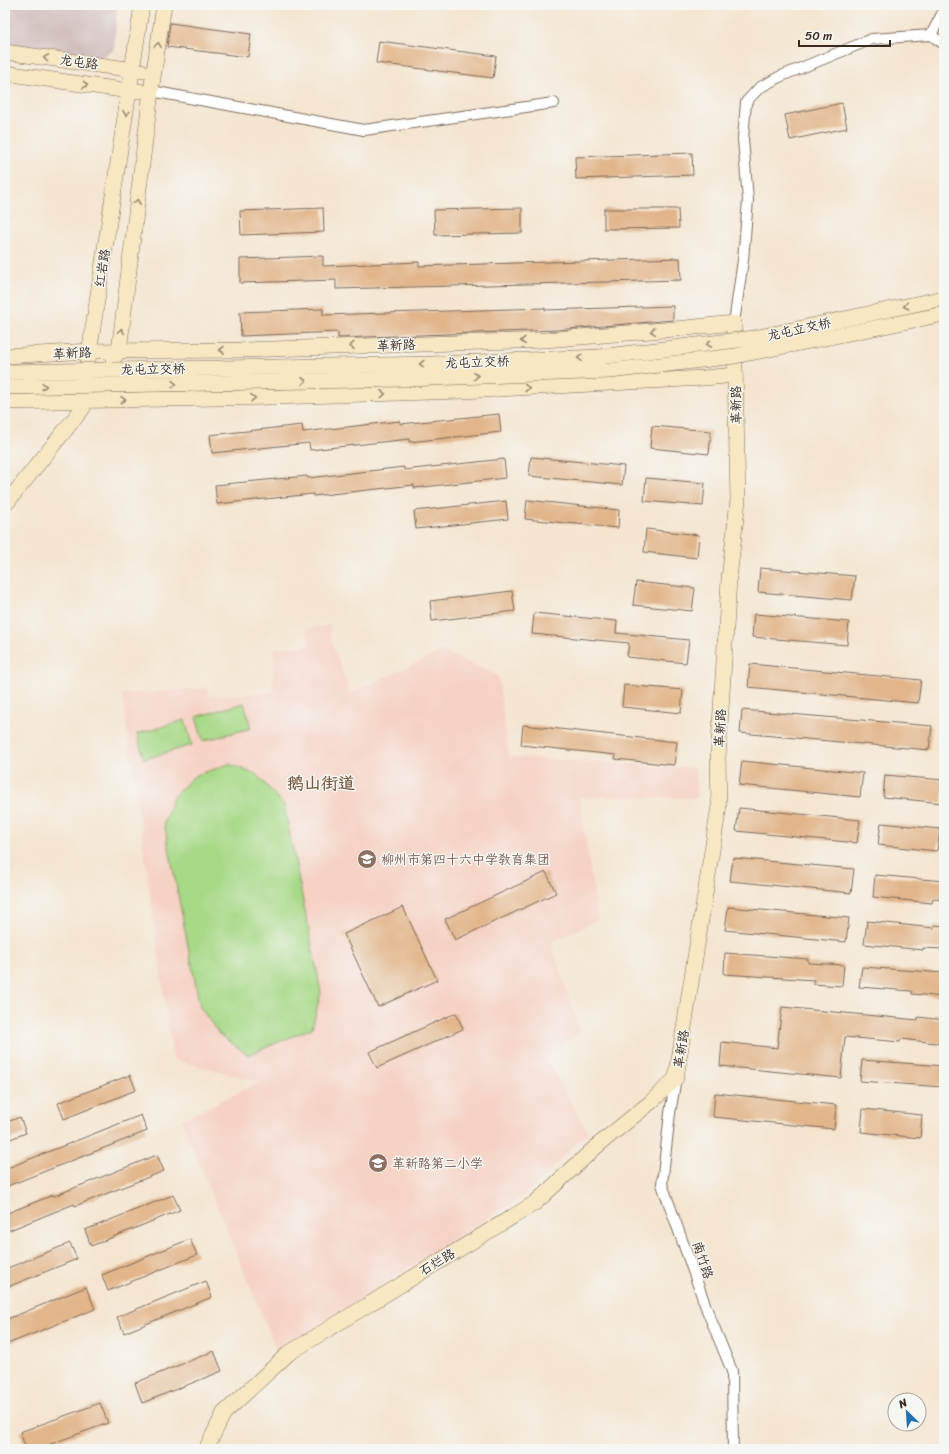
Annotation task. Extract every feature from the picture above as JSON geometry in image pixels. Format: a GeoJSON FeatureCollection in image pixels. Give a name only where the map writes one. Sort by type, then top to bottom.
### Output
{"type":"FeatureCollection","features":[{"type":"Feature","properties":{"kind":"main road","name":"红岩路"},"geometry":{"type":"LineString","coordinates":[[5,505],[83,408],[89,351],[142,5]]}},
{"type":"Feature","properties":{"kind":"main road"},"geometry":{"type":"LineString","coordinates":[[84,400],[119,351],[151,91],[164,5]]}},
{"type":"Feature","properties":{"kind":"main road","name":"龙屯路"},"geometry":{"type":"LineString","coordinates":[[5,52],[154,72]]}},
{"type":"Feature","properties":{"kind":"main road","name":"龙屯路"},"geometry":{"type":"LineString","coordinates":[[5,74],[129,91],[151,91]]}},
{"type":"Feature","properties":{"kind":"main road","name":"龙屯立交桥"},"geometry":{"type":"LineString","coordinates":[[5,372],[432,364],[599,357],[754,338],[944,298]]}},
{"type":"Feature","properties":{"kind":"main road","name":"龙屯立交桥"},"geometry":{"type":"LineString","coordinates":[[5,387],[406,379],[610,371],[735,356],[944,314]]}},
{"type":"Feature","properties":{"kind":"main road","name":"革新路"},"geometry":{"type":"LineString","coordinates":[[5,356],[89,351],[244,350],[545,340],[734,323],[738,500],[728,587],[718,758],[719,806],[676,1078]]}},
{"type":"Feature","properties":{"kind":"main road","name":"革新路"},"geometry":{"type":"LineString","coordinates":[[5,402],[273,398],[462,391],[735,375]]}},
{"type":"Feature","properties":{"kind":"main road","name":"石烂路"},"geometry":{"type":"LineString","coordinates":[[206,1449],[224,1413],[289,1354],[534,1203],[598,1145],[651,1102],[676,1078]]}},
{"type":"Feature","properties":{"kind":"street"},"geometry":{"type":"LineString","coordinates":[[931,35],[944,10]]}},
{"type":"Feature","properties":{"kind":"street"},"geometry":{"type":"LineString","coordinates":[[734,323],[743,260],[748,200],[743,139],[746,102],[759,88],[779,77],[872,39],[931,35],[944,44]]}},
{"type":"Feature","properties":{"kind":"street"},"geometry":{"type":"LineString","coordinates":[[151,91],[364,130],[554,103]]}},
{"type":"Feature","properties":{"kind":"street","name":"南竹路"},"geometry":{"type":"LineString","coordinates":[[676,1078],[670,1113],[662,1184],[707,1310],[732,1371],[733,1449]]}},
{"type":"Feature","properties":{"kind":"shaded area"},"geometry":{"type":"Polygon","coordinates":[[[5,5],[117,5],[114,50],[87,66],[5,55],[5,5]]]}},
{"type":"Feature","properties":{"kind":"shaded area","name":"柳州市第四十六中学教育集团"},"geometry":{"type":"Polygon","coordinates":[[[329,625],[331,640],[350,693],[443,651],[498,676],[509,757],[695,768],[697,798],[579,797],[598,920],[551,942],[580,1031],[546,1058],[588,1132],[525,1195],[277,1351],[181,1120],[260,1082],[173,1059],[122,694],[207,688],[209,696],[273,692],[274,649],[309,645],[306,629],[329,625]]]}},
{"type":"Feature","properties":{"kind":"green space"},"geometry":{"type":"Polygon","coordinates":[[[244,703],[251,728],[203,741],[196,717],[244,703]]]}},
{"type":"Feature","properties":{"kind":"green space"},"geometry":{"type":"Polygon","coordinates":[[[185,720],[192,745],[144,759],[137,734],[185,720]]]}},
{"type":"Feature","properties":{"kind":"green space"},"geometry":{"type":"Polygon","coordinates":[[[229,764],[257,775],[284,805],[321,992],[312,1028],[248,1055],[219,1034],[200,1007],[164,823],[173,797],[194,776],[229,764]]]}},
{"type":"Feature","properties":{"kind":"building"},"geometry":{"type":"Polygon","coordinates":[[[170,23],[251,34],[248,57],[167,47],[170,23]]]}},
{"type":"Feature","properties":{"kind":"building"},"geometry":{"type":"Polygon","coordinates":[[[379,41],[496,56],[493,78],[376,63],[379,41]]]}},
{"type":"Feature","properties":{"kind":"building"},"geometry":{"type":"Polygon","coordinates":[[[842,103],[847,128],[790,140],[785,115],[842,103]]]}},
{"type":"Feature","properties":{"kind":"building"},"geometry":{"type":"Polygon","coordinates":[[[692,153],[693,175],[576,179],[575,157],[692,153]]]}},
{"type":"Feature","properties":{"kind":"building"},"geometry":{"type":"Polygon","coordinates":[[[323,208],[324,232],[241,235],[240,211],[323,208]]]}},
{"type":"Feature","properties":{"kind":"building"},"geometry":{"type":"Polygon","coordinates":[[[522,208],[522,233],[435,235],[434,210],[522,208]]]}},
{"type":"Feature","properties":{"kind":"building"},"geometry":{"type":"Polygon","coordinates":[[[604,209],[678,209],[679,228],[604,229],[604,209]]]}},
{"type":"Feature","properties":{"kind":"building"},"geometry":{"type":"Polygon","coordinates":[[[323,256],[323,266],[419,262],[419,266],[680,258],[681,280],[336,289],[336,280],[240,283],[240,259],[323,256]]]}},
{"type":"Feature","properties":{"kind":"building"},"geometry":{"type":"Polygon","coordinates":[[[673,306],[673,320],[556,330],[338,338],[338,332],[241,336],[240,312],[323,309],[323,315],[545,308],[545,310],[673,306]]]}},
{"type":"Feature","properties":{"kind":"building"},"geometry":{"type":"Polygon","coordinates":[[[499,414],[501,432],[409,442],[409,439],[310,450],[309,443],[212,453],[210,435],[302,425],[303,432],[400,421],[400,424],[499,414]]]}},
{"type":"Feature","properties":{"kind":"building"},"geometry":{"type":"Polygon","coordinates":[[[652,426],[711,431],[709,454],[650,448],[652,426]]]}},
{"type":"Feature","properties":{"kind":"building"},"geometry":{"type":"Polygon","coordinates":[[[531,457],[624,466],[622,485],[529,476],[531,457]]]}},
{"type":"Feature","properties":{"kind":"building"},"geometry":{"type":"Polygon","coordinates":[[[504,459],[506,478],[414,488],[414,485],[313,496],[313,494],[217,504],[215,485],[307,476],[308,478],[404,467],[404,470],[504,459]]]}},
{"type":"Feature","properties":{"kind":"building"},"geometry":{"type":"Polygon","coordinates":[[[646,478],[705,483],[703,506],[644,501],[646,478]]]}},
{"type":"Feature","properties":{"kind":"building"},"geometry":{"type":"Polygon","coordinates":[[[527,500],[619,510],[618,528],[525,519],[527,500]]]}},
{"type":"Feature","properties":{"kind":"building"},"geometry":{"type":"Polygon","coordinates":[[[506,501],[508,519],[416,529],[414,511],[506,501]]]}},
{"type":"Feature","properties":{"kind":"building"},"geometry":{"type":"Polygon","coordinates":[[[646,529],[699,535],[697,558],[644,552],[646,529]]]}},
{"type":"Feature","properties":{"kind":"building"},"geometry":{"type":"Polygon","coordinates":[[[760,568],[855,576],[852,600],[758,592],[760,568]]]}},
{"type":"Feature","properties":{"kind":"building"},"geometry":{"type":"Polygon","coordinates":[[[636,582],[695,588],[692,611],[633,605],[636,582]]]}},
{"type":"Feature","properties":{"kind":"building"},"geometry":{"type":"Polygon","coordinates":[[[512,591],[515,611],[432,621],[430,601],[512,591]]]}},
{"type":"Feature","properties":{"kind":"building"},"geometry":{"type":"Polygon","coordinates":[[[534,613],[617,621],[616,633],[689,640],[686,663],[627,657],[629,643],[532,634],[534,613]]]}},
{"type":"Feature","properties":{"kind":"building"},"geometry":{"type":"Polygon","coordinates":[[[754,614],[849,622],[847,645],[752,637],[754,614]]]}},
{"type":"Feature","properties":{"kind":"building"},"geometry":{"type":"Polygon","coordinates":[[[750,664],[921,680],[918,703],[748,687],[750,664]]]}},
{"type":"Feature","properties":{"kind":"building"},"geometry":{"type":"Polygon","coordinates":[[[624,685],[683,690],[681,713],[622,707],[624,685]]]}},
{"type":"Feature","properties":{"kind":"building"},"geometry":{"type":"Polygon","coordinates":[[[742,710],[932,726],[929,750],[740,733],[742,710]]]}},
{"type":"Feature","properties":{"kind":"building"},"geometry":{"type":"Polygon","coordinates":[[[523,725],[677,742],[674,765],[615,759],[616,755],[521,745],[523,725]]]}},
{"type":"Feature","properties":{"kind":"building"},"geometry":{"type":"Polygon","coordinates":[[[742,761],[863,773],[860,797],[739,785],[742,761]]]}},
{"type":"Feature","properties":{"kind":"building"},"geometry":{"type":"Polygon","coordinates":[[[885,775],[944,780],[942,803],[883,797],[885,775]]]}},
{"type":"Feature","properties":{"kind":"building"},"geometry":{"type":"Polygon","coordinates":[[[739,808],[860,820],[857,843],[736,831],[739,808]]]}},
{"type":"Feature","properties":{"kind":"building"},"geometry":{"type":"Polygon","coordinates":[[[881,823],[940,829],[937,851],[878,845],[881,823]]]}},
{"type":"Feature","properties":{"kind":"building"},"geometry":{"type":"Polygon","coordinates":[[[733,858],[854,869],[851,893],[730,881],[733,858]]]}},
{"type":"Feature","properties":{"kind":"building"},"geometry":{"type":"Polygon","coordinates":[[[546,872],[556,893],[455,940],[445,919],[546,872]]]}},
{"type":"Feature","properties":{"kind":"building"},"geometry":{"type":"Polygon","coordinates":[[[875,875],[944,881],[944,900],[933,899],[932,903],[873,897],[875,875]]]}},
{"type":"Feature","properties":{"kind":"building"},"geometry":{"type":"Polygon","coordinates":[[[403,907],[437,980],[378,1007],[344,934],[403,907]]]}},
{"type":"Feature","properties":{"kind":"building"},"geometry":{"type":"Polygon","coordinates":[[[728,907],[849,918],[846,942],[725,930],[728,907]]]}},
{"type":"Feature","properties":{"kind":"building"},"geometry":{"type":"Polygon","coordinates":[[[867,921],[934,928],[934,925],[944,926],[944,949],[923,948],[923,950],[864,944],[867,921]]]}},
{"type":"Feature","properties":{"kind":"building"},"geometry":{"type":"Polygon","coordinates":[[[725,953],[808,959],[808,963],[844,965],[842,986],[813,984],[814,980],[724,974],[725,953]]]}},
{"type":"Feature","properties":{"kind":"building"},"geometry":{"type":"Polygon","coordinates":[[[862,967],[944,973],[944,997],[912,994],[912,991],[859,987],[862,967]]]}},
{"type":"Feature","properties":{"kind":"building"},"geometry":{"type":"Polygon","coordinates":[[[782,1007],[918,1020],[918,1017],[944,1020],[944,1044],[901,1039],[900,1042],[845,1037],[841,1078],[720,1066],[722,1042],[777,1048],[782,1007]]]}},
{"type":"Feature","properties":{"kind":"building"},"geometry":{"type":"Polygon","coordinates":[[[456,1013],[463,1029],[377,1068],[369,1052],[456,1013]]]}},
{"type":"Feature","properties":{"kind":"building"},"geometry":{"type":"Polygon","coordinates":[[[862,1060],[944,1066],[943,1087],[860,1081],[862,1060]]]}},
{"type":"Feature","properties":{"kind":"building"},"geometry":{"type":"Polygon","coordinates":[[[130,1075],[136,1090],[64,1119],[58,1103],[130,1075]]]}},
{"type":"Feature","properties":{"kind":"building"},"geometry":{"type":"Polygon","coordinates":[[[715,1093],[836,1105],[834,1129],[713,1117],[715,1093]]]}},
{"type":"Feature","properties":{"kind":"building"},"geometry":{"type":"Polygon","coordinates":[[[863,1109],[922,1115],[920,1138],[861,1132],[863,1109]]]}},
{"type":"Feature","properties":{"kind":"building"},"geometry":{"type":"Polygon","coordinates":[[[141,1115],[147,1131],[5,1187],[5,1169],[141,1115]]]}},
{"type":"Feature","properties":{"kind":"building"},"geometry":{"type":"Polygon","coordinates":[[[20,1117],[26,1133],[5,1141],[5,1123],[20,1117]]]}},
{"type":"Feature","properties":{"kind":"building"},"geometry":{"type":"Polygon","coordinates":[[[157,1155],[164,1171],[75,1206],[74,1204],[5,1232],[5,1214],[157,1155]]]}},
{"type":"Feature","properties":{"kind":"building"},"geometry":{"type":"Polygon","coordinates":[[[173,1195],[180,1210],[91,1246],[85,1230],[173,1195]]]}},
{"type":"Feature","properties":{"kind":"building"},"geometry":{"type":"Polygon","coordinates":[[[190,1239],[197,1255],[108,1291],[102,1275],[190,1239]]]}},
{"type":"Feature","properties":{"kind":"building"},"geometry":{"type":"Polygon","coordinates":[[[70,1243],[77,1259],[5,1288],[5,1269],[70,1243]]]}},
{"type":"Feature","properties":{"kind":"building"},"geometry":{"type":"Polygon","coordinates":[[[206,1281],[212,1297],[124,1333],[117,1317],[206,1281]]]}},
{"type":"Feature","properties":{"kind":"building"},"geometry":{"type":"Polygon","coordinates":[[[86,1287],[95,1309],[5,1345],[5,1320],[86,1287]]]}},
{"type":"Feature","properties":{"kind":"building"},"geometry":{"type":"Polygon","coordinates":[[[214,1351],[222,1371],[142,1403],[135,1383],[214,1351]]]}},
{"type":"Feature","properties":{"kind":"building"},"geometry":{"type":"Polygon","coordinates":[[[100,1403],[108,1423],[37,1449],[26,1449],[20,1432],[100,1403]]]}},
{"type":"Feature","properties":{"kind":"place","name":"柳州市第四十六中学教育集团"},"geometry":{"type":"Point","coordinates":[367,859]}},
{"type":"Feature","properties":{"kind":"place","name":"革新路第二小学"},"geometry":{"type":"Point","coordinates":[378,1163]}},
{"type":"Feature","properties":{"kind":"district","name":"鹅山街道"},"geometry":{"type":"Point","coordinates":[321,783]}}]}
